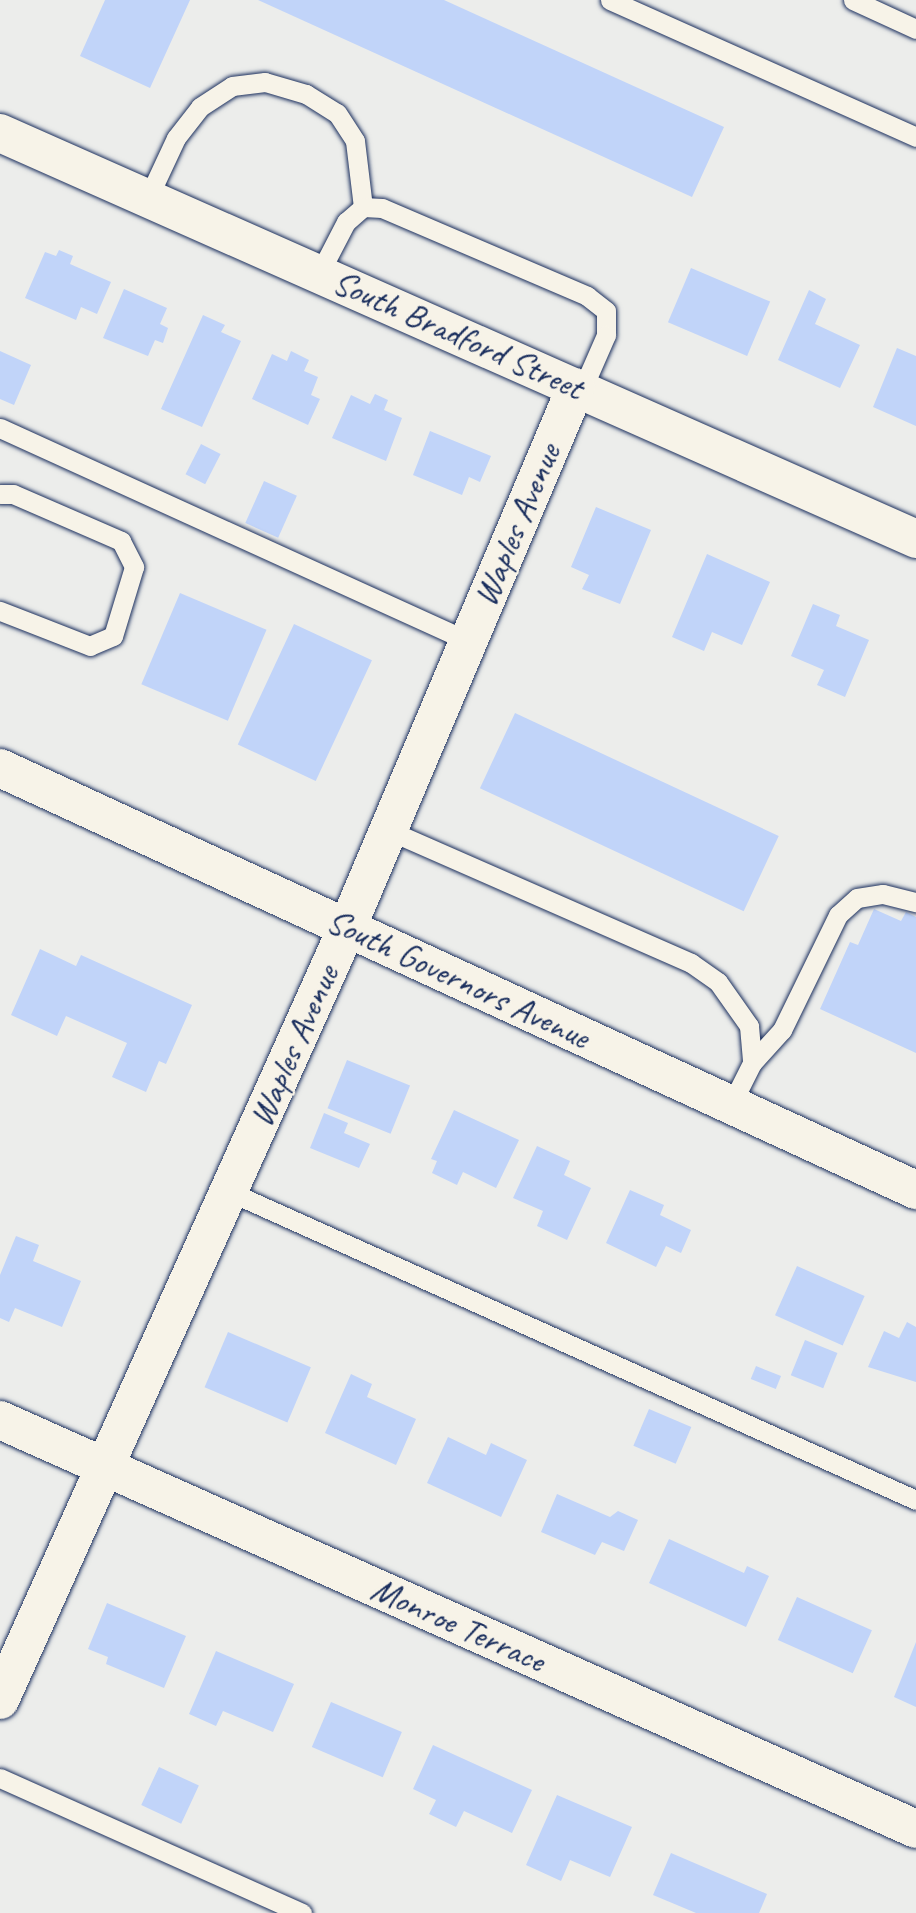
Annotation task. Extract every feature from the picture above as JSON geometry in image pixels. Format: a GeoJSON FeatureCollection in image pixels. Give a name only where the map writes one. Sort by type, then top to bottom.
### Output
{"type":"FeatureCollection","features":[{"type":"Feature","properties":{"kind":"street","name":"South Bradford Street"},"geometry":{"type":"LineString","coordinates":[[1,137],[148,198],[916,539]]}},
{"type":"Feature","properties":{"kind":"street","name":"Waples Avenue"},"geometry":{"type":"LineString","coordinates":[[0,1700],[347,928],[468,641],[579,389]]}},
{"type":"Feature","properties":{"kind":"street","name":"South Governors Avenue"},"geometry":{"type":"LineString","coordinates":[[0,768],[916,1190]]}},
{"type":"Feature","properties":{"kind":"street","name":"Monroe Terrace"},"geometry":{"type":"LineString","coordinates":[[0,1420],[916,1829]]}},
{"type":"Feature","properties":{"kind":"lane"},"geometry":{"type":"LineString","coordinates":[[610,0],[916,136]]}},
{"type":"Feature","properties":{"kind":"lane"},"geometry":{"type":"LineString","coordinates":[[853,0],[916,29]]}},
{"type":"Feature","properties":{"kind":"lane"},"geometry":{"type":"LineString","coordinates":[[148,198],[176,138],[200,107],[232,86],[265,82],[306,94],[337,113],[355,141],[363,207]]}},
{"type":"Feature","properties":{"kind":"lane"},"geometry":{"type":"LineString","coordinates":[[319,274],[346,222],[363,207]]}},
{"type":"Feature","properties":{"kind":"lane"},"geometry":{"type":"LineString","coordinates":[[363,207],[395,213],[587,296],[606,311],[606,335],[579,389]]}},
{"type":"Feature","properties":{"kind":"lane"},"geometry":{"type":"LineString","coordinates":[[0,429],[468,641]]}},
{"type":"Feature","properties":{"kind":"lane"},"geometry":{"type":"LineString","coordinates":[[0,494],[13,494],[121,541],[134,567],[113,636],[90,646],[0,611]]}},
{"type":"Feature","properties":{"kind":"lane"},"geometry":{"type":"LineString","coordinates":[[388,830],[691,963],[736,1004],[749,1026],[751,1063]]}},
{"type":"Feature","properties":{"kind":"lane"},"geometry":{"type":"LineString","coordinates":[[731,1105],[751,1063],[782,1030],[838,915],[857,898],[883,894],[916,902]]}},
{"type":"Feature","properties":{"kind":"lane"},"geometry":{"type":"LineString","coordinates":[[228,1191],[916,1500]]}},
{"type":"Feature","properties":{"kind":"lane"},"geometry":{"type":"LineString","coordinates":[[0,1778],[302,1913]]}},
{"type":"Feature","properties":{"kind":"building"},"geometry":{"type":"Polygon","coordinates":[[[105,0],[190,0],[150,88],[80,56],[105,0]]]}},
{"type":"Feature","properties":{"kind":"building"},"geometry":{"type":"Polygon","coordinates":[[[258,0],[444,0],[724,127],[692,197],[258,0]]]}},
{"type":"Feature","properties":{"kind":"building"},"geometry":{"type":"Polygon","coordinates":[[[59,250],[73,256],[70,264],[111,282],[97,314],[81,307],[76,320],[25,298],[45,252],[56,256],[59,250]]]}},
{"type":"Feature","properties":{"kind":"building"},"geometry":{"type":"Polygon","coordinates":[[[691,268],[770,302],[747,356],[668,322],[691,268]]]}},
{"type":"Feature","properties":{"kind":"building"},"geometry":{"type":"Polygon","coordinates":[[[124,289],[167,308],[160,324],[168,328],[163,343],[155,340],[148,356],[103,338],[124,289]]]}},
{"type":"Feature","properties":{"kind":"building"},"geometry":{"type":"Polygon","coordinates":[[[809,290],[826,299],[815,324],[860,345],[840,388],[778,360],[809,290]]]}},
{"type":"Feature","properties":{"kind":"building"},"geometry":{"type":"Polygon","coordinates":[[[203,315],[225,325],[221,332],[241,341],[202,427],[161,409],[203,315]]]}},
{"type":"Feature","properties":{"kind":"building"},"geometry":{"type":"Polygon","coordinates":[[[897,348],[916,356],[916,426],[873,407],[897,348]]]}},
{"type":"Feature","properties":{"kind":"building"},"geometry":{"type":"Polygon","coordinates":[[[0,351],[31,365],[14,405],[0,399],[0,351]]]}},
{"type":"Feature","properties":{"kind":"building"},"geometry":{"type":"Polygon","coordinates":[[[291,351],[309,360],[304,371],[318,377],[311,395],[320,399],[308,425],[252,399],[272,354],[287,361],[291,351]]]}},
{"type":"Feature","properties":{"kind":"building"},"geometry":{"type":"Polygon","coordinates":[[[375,394],[388,400],[384,410],[402,418],[386,461],[332,438],[351,395],[370,404],[375,394]]]}},
{"type":"Feature","properties":{"kind":"building"},"geometry":{"type":"Polygon","coordinates":[[[430,431],[491,456],[480,482],[469,477],[462,495],[413,475],[430,431]]]}},
{"type":"Feature","properties":{"kind":"building"},"geometry":{"type":"Polygon","coordinates":[[[201,444],[221,454],[205,484],[186,474],[201,444]]]}},
{"type":"Feature","properties":{"kind":"building"},"geometry":{"type":"Polygon","coordinates":[[[264,481],[297,496],[278,538],[245,523],[264,481]]]}},
{"type":"Feature","properties":{"kind":"building"},"geometry":{"type":"Polygon","coordinates":[[[596,507],[651,530],[620,604],[582,589],[589,575],[571,567],[596,507]]]}},
{"type":"Feature","properties":{"kind":"building"},"geometry":{"type":"Polygon","coordinates":[[[707,554],[770,582],[742,645],[712,632],[704,651],[672,637],[707,554]]]}},
{"type":"Feature","properties":{"kind":"building"},"geometry":{"type":"Polygon","coordinates":[[[180,593],[267,630],[228,721],[141,684],[180,593]]]}},
{"type":"Feature","properties":{"kind":"building"},"geometry":{"type":"Polygon","coordinates":[[[813,604],[840,615],[836,626],[869,640],[845,697],[817,685],[824,670],[791,656],[813,604]]]}},
{"type":"Feature","properties":{"kind":"building"},"geometry":{"type":"Polygon","coordinates":[[[294,624],[372,660],[316,781],[238,745],[294,624]]]}},
{"type":"Feature","properties":{"kind":"building"},"geometry":{"type":"Polygon","coordinates":[[[515,713],[779,836],[744,911],[480,788],[515,713]]]}},
{"type":"Feature","properties":{"kind":"building"},"geometry":{"type":"Polygon","coordinates":[[[874,909],[901,921],[906,912],[916,917],[916,1053],[820,1009],[850,942],[858,945],[874,909]]]}},
{"type":"Feature","properties":{"kind":"building"},"geometry":{"type":"Polygon","coordinates":[[[40,949],[76,966],[81,955],[192,1005],[166,1064],[159,1061],[146,1092],[112,1077],[127,1043],[66,1016],[57,1036],[11,1015],[40,949]]]}},
{"type":"Feature","properties":{"kind":"building"},"geometry":{"type":"Polygon","coordinates":[[[347,1060],[410,1085],[391,1134],[328,1108],[347,1060]]]}},
{"type":"Feature","properties":{"kind":"building"},"geometry":{"type":"Polygon","coordinates":[[[454,1110],[519,1140],[496,1188],[463,1172],[457,1185],[432,1173],[437,1161],[431,1159],[454,1110]]]}},
{"type":"Feature","properties":{"kind":"building"},"geometry":{"type":"Polygon","coordinates":[[[324,1113],[348,1123],[344,1133],[370,1144],[359,1168],[310,1148],[324,1113]]]}},
{"type":"Feature","properties":{"kind":"building"},"geometry":{"type":"Polygon","coordinates":[[[537,1146],[570,1161],[564,1175],[591,1188],[567,1240],[537,1226],[543,1211],[513,1198],[537,1146]]]}},
{"type":"Feature","properties":{"kind":"building"},"geometry":{"type":"Polygon","coordinates":[[[630,1190],[664,1205],[660,1215],[691,1230],[681,1253],[666,1246],[656,1267],[606,1243],[630,1190]]]}},
{"type":"Feature","properties":{"kind":"building"},"geometry":{"type":"Polygon","coordinates":[[[16,1236],[39,1245],[33,1261],[81,1281],[62,1327],[15,1308],[9,1322],[0,1318],[0,1275],[16,1236]]]}},
{"type":"Feature","properties":{"kind":"building"},"geometry":{"type":"Polygon","coordinates":[[[797,1266],[865,1296],[843,1345],[775,1315],[797,1266]]]}},
{"type":"Feature","properties":{"kind":"building"},"geometry":{"type":"Polygon","coordinates":[[[907,1322],[916,1327],[916,1382],[868,1367],[884,1331],[899,1338],[907,1322]]]}},
{"type":"Feature","properties":{"kind":"building"},"geometry":{"type":"Polygon","coordinates":[[[228,1332],[311,1367],[287,1422],[205,1387],[228,1332]]]}},
{"type":"Feature","properties":{"kind":"building"},"geometry":{"type":"Polygon","coordinates":[[[805,1340],[837,1353],[823,1388],[791,1375],[805,1340]]]}},
{"type":"Feature","properties":{"kind":"building"},"geometry":{"type":"Polygon","coordinates":[[[756,1366],[781,1376],[776,1389],[751,1379],[756,1366]]]}},
{"type":"Feature","properties":{"kind":"building"},"geometry":{"type":"Polygon","coordinates":[[[351,1374],[372,1384],[367,1397],[416,1419],[396,1465],[325,1433],[351,1374]]]}},
{"type":"Feature","properties":{"kind":"building"},"geometry":{"type":"Polygon","coordinates":[[[649,1409],[691,1427],[676,1464],[633,1446],[649,1409]]]}},
{"type":"Feature","properties":{"kind":"building"},"geometry":{"type":"Polygon","coordinates":[[[448,1437],[486,1455],[491,1443],[527,1460],[501,1517],[427,1483],[448,1437]]]}},
{"type":"Feature","properties":{"kind":"building"},"geometry":{"type":"Polygon","coordinates":[[[557,1494],[610,1517],[618,1511],[638,1520],[624,1551],[602,1542],[595,1555],[541,1532],[557,1494]]]}},
{"type":"Feature","properties":{"kind":"building"},"geometry":{"type":"Polygon","coordinates":[[[669,1539],[744,1573],[747,1566],[769,1576],[746,1627],[649,1583],[669,1539]]]}},
{"type":"Feature","properties":{"kind":"building"},"geometry":{"type":"Polygon","coordinates":[[[797,1597],[872,1630],[853,1673],[778,1640],[797,1597]]]}},
{"type":"Feature","properties":{"kind":"building"},"geometry":{"type":"Polygon","coordinates":[[[107,1603],[186,1636],[164,1688],[106,1664],[108,1657],[88,1649],[107,1603]]]}},
{"type":"Feature","properties":{"kind":"building"},"geometry":{"type":"Polygon","coordinates":[[[916,1642],[916,1707],[894,1697],[916,1642]]]}},
{"type":"Feature","properties":{"kind":"building"},"geometry":{"type":"Polygon","coordinates":[[[216,1651],[294,1684],[273,1732],[223,1711],[216,1726],[189,1714],[216,1651]]]}},
{"type":"Feature","properties":{"kind":"building"},"geometry":{"type":"Polygon","coordinates":[[[331,1702],[402,1732],[383,1777],[312,1747],[331,1702]]]}},
{"type":"Feature","properties":{"kind":"building"},"geometry":{"type":"Polygon","coordinates":[[[433,1745],[532,1790],[512,1833],[464,1811],[456,1827],[429,1814],[436,1800],[413,1789],[433,1745]]]}},
{"type":"Feature","properties":{"kind":"building"},"geometry":{"type":"Polygon","coordinates":[[[159,1767],[199,1786],[181,1824],[141,1805],[159,1767]]]}},
{"type":"Feature","properties":{"kind":"building"},"geometry":{"type":"Polygon","coordinates":[[[557,1795],[632,1827],[610,1877],[570,1860],[561,1881],[526,1865],[557,1795]]]}},
{"type":"Feature","properties":{"kind":"building"},"geometry":{"type":"Polygon","coordinates":[[[671,1853],[767,1894],[759,1913],[696,1913],[653,1895],[671,1853]]]}}]}
